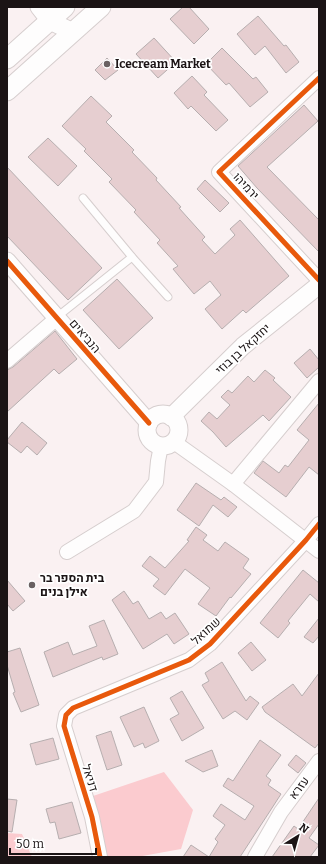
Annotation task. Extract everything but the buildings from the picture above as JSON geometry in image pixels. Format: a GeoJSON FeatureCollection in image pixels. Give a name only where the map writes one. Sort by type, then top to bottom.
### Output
{"type":"FeatureCollection","features":[{"type":"Feature","properties":{"kind":"main road"},"geometry":{"type":"LineString","coordinates":[[7,59],[44,14],[65,7]]}},
{"type":"Feature","properties":{"kind":"main road"},"geometry":{"type":"LineString","coordinates":[[7,91],[101,7]]}},
{"type":"Feature","properties":{"kind":"street"},"geometry":{"type":"LineString","coordinates":[[69,7],[73,32]]}},
{"type":"Feature","properties":{"kind":"street"},"geometry":{"type":"LineString","coordinates":[[44,14],[73,32]]}},
{"type":"Feature","properties":{"kind":"street","name":"ירמיהו"},"geometry":{"type":"LineString","coordinates":[[319,78],[219,172],[319,280]]}},
{"type":"Feature","properties":{"kind":"street","name":"הנביאים"},"geometry":{"type":"LineString","coordinates":[[7,261],[149,423]]}},
{"type":"Feature","properties":{"kind":"street","name":"יחזקאל בן בוזי"},"geometry":{"type":"LineString","coordinates":[[171,417],[243,346],[319,285]]}},
{"type":"Feature","properties":{"kind":"street"},"geometry":{"type":"LineString","coordinates":[[7,361],[56,318]]}},
{"type":"Feature","properties":{"kind":"street"},"geometry":{"type":"LineString","coordinates":[[233,484],[319,381]]}},
{"type":"Feature","properties":{"kind":"street"},"geometry":{"type":"LineString","coordinates":[[66,552],[134,511],[156,482],[158,461],[168,444],[177,438],[179,429],[176,421],[171,417],[158,415],[149,423],[147,430],[151,441],[156,444],[168,444],[233,484],[319,551]]}},
{"type":"Feature","properties":{"kind":"street","name":"שמואל"},"geometry":{"type":"LineString","coordinates":[[73,708],[189,660],[210,644],[319,524]]}},
{"type":"Feature","properties":{"kind":"street","name":"דניאל"},"geometry":{"type":"LineString","coordinates":[[73,708],[66,715],[64,726],[92,817],[100,857]]}},
{"type":"Feature","properties":{"kind":"street","name":"עזרא"},"geometry":{"type":"LineString","coordinates":[[254,857],[281,812],[319,761]]}},
{"type":"Feature","properties":{"kind":"lane"},"geometry":{"type":"LineString","coordinates":[[83,198],[132,257],[168,297]]}},
{"type":"Feature","properties":{"kind":"lane"},"geometry":{"type":"LineString","coordinates":[[56,318],[132,257]]}},
{"type":"Feature","properties":{"kind":"shaded area"},"geometry":{"type":"Polygon","coordinates":[[[164,772],[193,810],[181,849],[137,857],[107,857],[93,796],[164,772]]]}},
{"type":"Feature","properties":{"kind":"shaded area"},"geometry":{"type":"Polygon","coordinates":[[[7,833],[22,834],[32,857],[7,857],[7,833]]]}},
{"type":"Feature","properties":{"kind":"cycle path"},"geometry":{"type":"LineString","coordinates":[[319,78],[219,172],[319,280]]}},
{"type":"Feature","properties":{"kind":"cycle path"},"geometry":{"type":"LineString","coordinates":[[7,261],[149,423]]}},
{"type":"Feature","properties":{"kind":"cycle path"},"geometry":{"type":"LineString","coordinates":[[100,857],[92,817],[64,726],[66,715],[73,708],[189,660],[210,644],[319,524]]}},
{"type":"Feature","properties":{"kind":"place","name":"Icecream Market"},"geometry":{"type":"Point","coordinates":[107,64]}},
{"type":"Feature","properties":{"kind":"place","name":"בית הספר בר אילן בנים"},"geometry":{"type":"Point","coordinates":[32,585]}}]}
